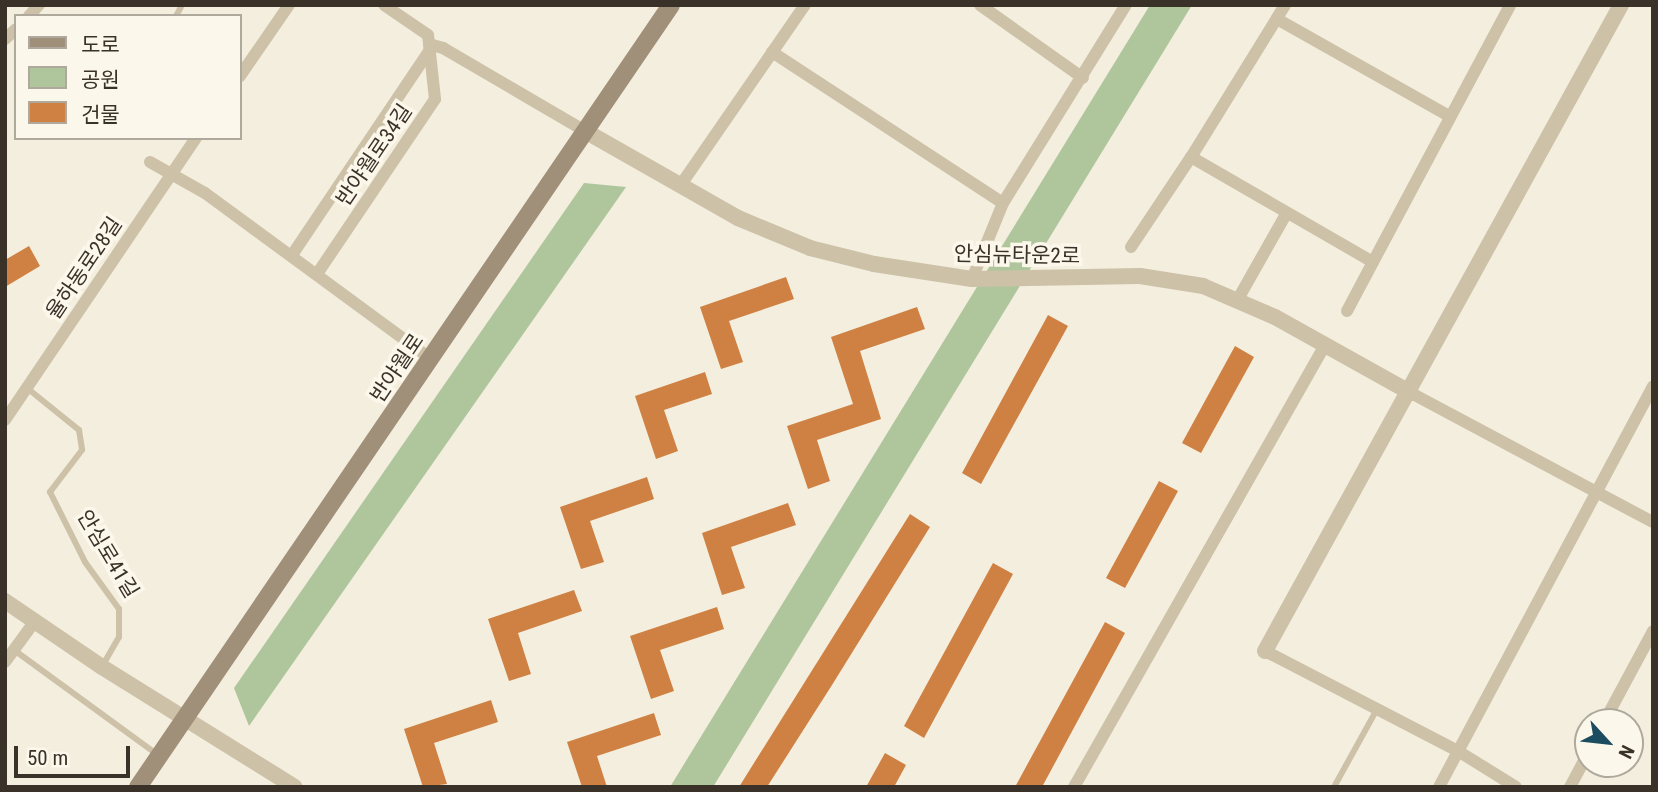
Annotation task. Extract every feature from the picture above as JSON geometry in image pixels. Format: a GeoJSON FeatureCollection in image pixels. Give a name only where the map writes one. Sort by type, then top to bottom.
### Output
{"type":"FeatureCollection","features":[{"type":"Feature","properties":{"kind":"main road","name":"반야월로"},"geometry":{"type":"LineString","coordinates":[[138,787],[671,5]]}},
{"type":"Feature","properties":{"kind":"street"},"geometry":{"type":"LineString","coordinates":[[242,73],[289,5]]}},
{"type":"Feature","properties":{"kind":"street"},"geometry":{"type":"LineString","coordinates":[[384,5],[429,43],[443,48],[585,131]]}},
{"type":"Feature","properties":{"kind":"street"},"geometry":{"type":"LineString","coordinates":[[680,186],[805,5]]}},
{"type":"Feature","properties":{"kind":"street"},"geometry":{"type":"LineString","coordinates":[[980,5],[1083,78]]}},
{"type":"Feature","properties":{"kind":"street"},"geometry":{"type":"LineString","coordinates":[[972,279],[1003,203],[1126,5]]}},
{"type":"Feature","properties":{"kind":"street"},"geometry":{"type":"LineString","coordinates":[[1131,247],[1191,157],[1285,5]]}},
{"type":"Feature","properties":{"kind":"street"},"geometry":{"type":"LineString","coordinates":[[1347,311],[1510,5]]}},
{"type":"Feature","properties":{"kind":"street"},"geometry":{"type":"LineString","coordinates":[[1516,787],[1458,751],[1265,652],[1411,393],[1621,5]]}},
{"type":"Feature","properties":{"kind":"street"},"geometry":{"type":"LineString","coordinates":[[1277,19],[1449,116]]}},
{"type":"Feature","properties":{"kind":"street","name":"반야월로34길"},"geometry":{"type":"LineString","coordinates":[[292,255],[429,43]]}},
{"type":"Feature","properties":{"kind":"street","name":"반야월로34길"},"geometry":{"type":"LineString","coordinates":[[317,274],[435,99],[429,43]]}},
{"type":"Feature","properties":{"kind":"street"},"geometry":{"type":"LineString","coordinates":[[772,52],[1003,203]]}},
{"type":"Feature","properties":{"kind":"street","name":"안심뉴타운2로"},"geometry":{"type":"LineString","coordinates":[[585,131],[680,186],[810,248],[874,264],[972,279],[1140,276],[1203,286],[1238,299],[1411,393]]}},
{"type":"Feature","properties":{"kind":"street","name":"율하동로28길"},"geometry":{"type":"LineString","coordinates":[[5,420],[195,140]]}},
{"type":"Feature","properties":{"kind":"street"},"geometry":{"type":"LineString","coordinates":[[1191,157],[1373,262]]}},
{"type":"Feature","properties":{"kind":"street"},"geometry":{"type":"LineString","coordinates":[[150,162],[170,176],[205,193],[431,359]]}},
{"type":"Feature","properties":{"kind":"street"},"geometry":{"type":"LineString","coordinates":[[1238,299],[1286,214]]}},
{"type":"Feature","properties":{"kind":"street"},"geometry":{"type":"LineString","coordinates":[[1074,787],[1325,345]]}},
{"type":"Feature","properties":{"kind":"street"},"geometry":{"type":"LineString","coordinates":[[1439,787],[1653,387]]}},
{"type":"Feature","properties":{"kind":"street"},"geometry":{"type":"LineString","coordinates":[[1411,393],[1653,522]]}},
{"type":"Feature","properties":{"kind":"street"},"geometry":{"type":"LineString","coordinates":[[5,601],[102,667],[185,716],[295,787]]}},
{"type":"Feature","properties":{"kind":"street"},"geometry":{"type":"LineString","coordinates":[[5,662],[35,621]]}},
{"type":"Feature","properties":{"kind":"street"},"geometry":{"type":"LineString","coordinates":[[1612,708],[1653,631]]}},
{"type":"Feature","properties":{"kind":"lane","name":"안심로41길"},"geometry":{"type":"LineString","coordinates":[[27,388],[79,430],[82,450],[50,492],[85,562],[119,609],[119,638],[102,667]]}},
{"type":"Feature","properties":{"kind":"lane"},"geometry":{"type":"LineString","coordinates":[[14,650],[160,756]]}},
{"type":"Feature","properties":{"kind":"lane"},"geometry":{"type":"LineString","coordinates":[[1334,787],[1377,709]]}},
{"type":"Feature","properties":{"kind":"green space"},"geometry":{"type":"Polygon","coordinates":[[[1150,5],[1192,5],[713,787],[670,787],[1150,5]]]}},
{"type":"Feature","properties":{"kind":"green space"},"geometry":{"type":"Polygon","coordinates":[[[584,183],[626,187],[249,726],[234,688],[584,183]]]}},
{"type":"Feature","properties":{"kind":"building"},"geometry":{"type":"Polygon","coordinates":[[[29,246],[40,266],[5,287],[5,260],[29,246]]]}},
{"type":"Feature","properties":{"kind":"building"},"geometry":{"type":"Polygon","coordinates":[[[786,277],[794,299],[729,321],[743,362],[721,369],[700,307],[786,277]]]}},
{"type":"Feature","properties":{"kind":"building"},"geometry":{"type":"Polygon","coordinates":[[[917,307],[925,329],[860,351],[881,419],[817,440],[830,481],[808,489],[787,426],[853,404],[831,337],[917,307]]]}},
{"type":"Feature","properties":{"kind":"building"},"geometry":{"type":"Polygon","coordinates":[[[1048,315],[1068,326],[981,484],[962,473],[1048,315]]]}},
{"type":"Feature","properties":{"kind":"building"},"geometry":{"type":"Polygon","coordinates":[[[1235,346],[1254,357],[1201,453],[1182,443],[1235,346]]]}},
{"type":"Feature","properties":{"kind":"building"},"geometry":{"type":"Polygon","coordinates":[[[705,372],[712,394],[664,410],[678,451],[656,459],[635,396],[705,372]]]}},
{"type":"Feature","properties":{"kind":"building"},"geometry":{"type":"Polygon","coordinates":[[[647,477],[654,499],[590,521],[604,562],[581,569],[560,507],[647,477]]]}},
{"type":"Feature","properties":{"kind":"building"},"geometry":{"type":"Polygon","coordinates":[[[1159,481],[1178,491],[1125,588],[1106,578],[1159,481]]]}},
{"type":"Feature","properties":{"kind":"building"},"geometry":{"type":"Polygon","coordinates":[[[788,503],[796,525],[731,547],[745,588],[722,595],[702,533],[788,503]]]}},
{"type":"Feature","properties":{"kind":"building"},"geometry":{"type":"Polygon","coordinates":[[[910,514],[930,527],[832,685],[767,787],[739,787],[910,514]]]}},
{"type":"Feature","properties":{"kind":"building"},"geometry":{"type":"Polygon","coordinates":[[[993,563],[1013,574],[924,738],[904,726],[993,563]]]}},
{"type":"Feature","properties":{"kind":"building"},"geometry":{"type":"Polygon","coordinates":[[[574,590],[582,611],[518,633],[531,674],[509,681],[488,619],[574,590]]]}},
{"type":"Feature","properties":{"kind":"building"},"geometry":{"type":"Polygon","coordinates":[[[717,607],[724,629],[660,650],[674,691],[651,699],[630,636],[717,607]]]}},
{"type":"Feature","properties":{"kind":"building"},"geometry":{"type":"Polygon","coordinates":[[[1105,622],[1125,633],[1042,787],[1015,787],[1105,622]]]}},
{"type":"Feature","properties":{"kind":"building"},"geometry":{"type":"Polygon","coordinates":[[[491,700],[498,722],[434,743],[447,784],[423,787],[404,729],[491,700]]]}},
{"type":"Feature","properties":{"kind":"building"},"geometry":{"type":"Polygon","coordinates":[[[654,713],[661,735],[597,756],[607,787],[582,787],[567,742],[654,713]]]}},
{"type":"Feature","properties":{"kind":"building"},"geometry":{"type":"Polygon","coordinates":[[[885,753],[906,765],[894,787],[866,787],[885,753]]]}}]}
